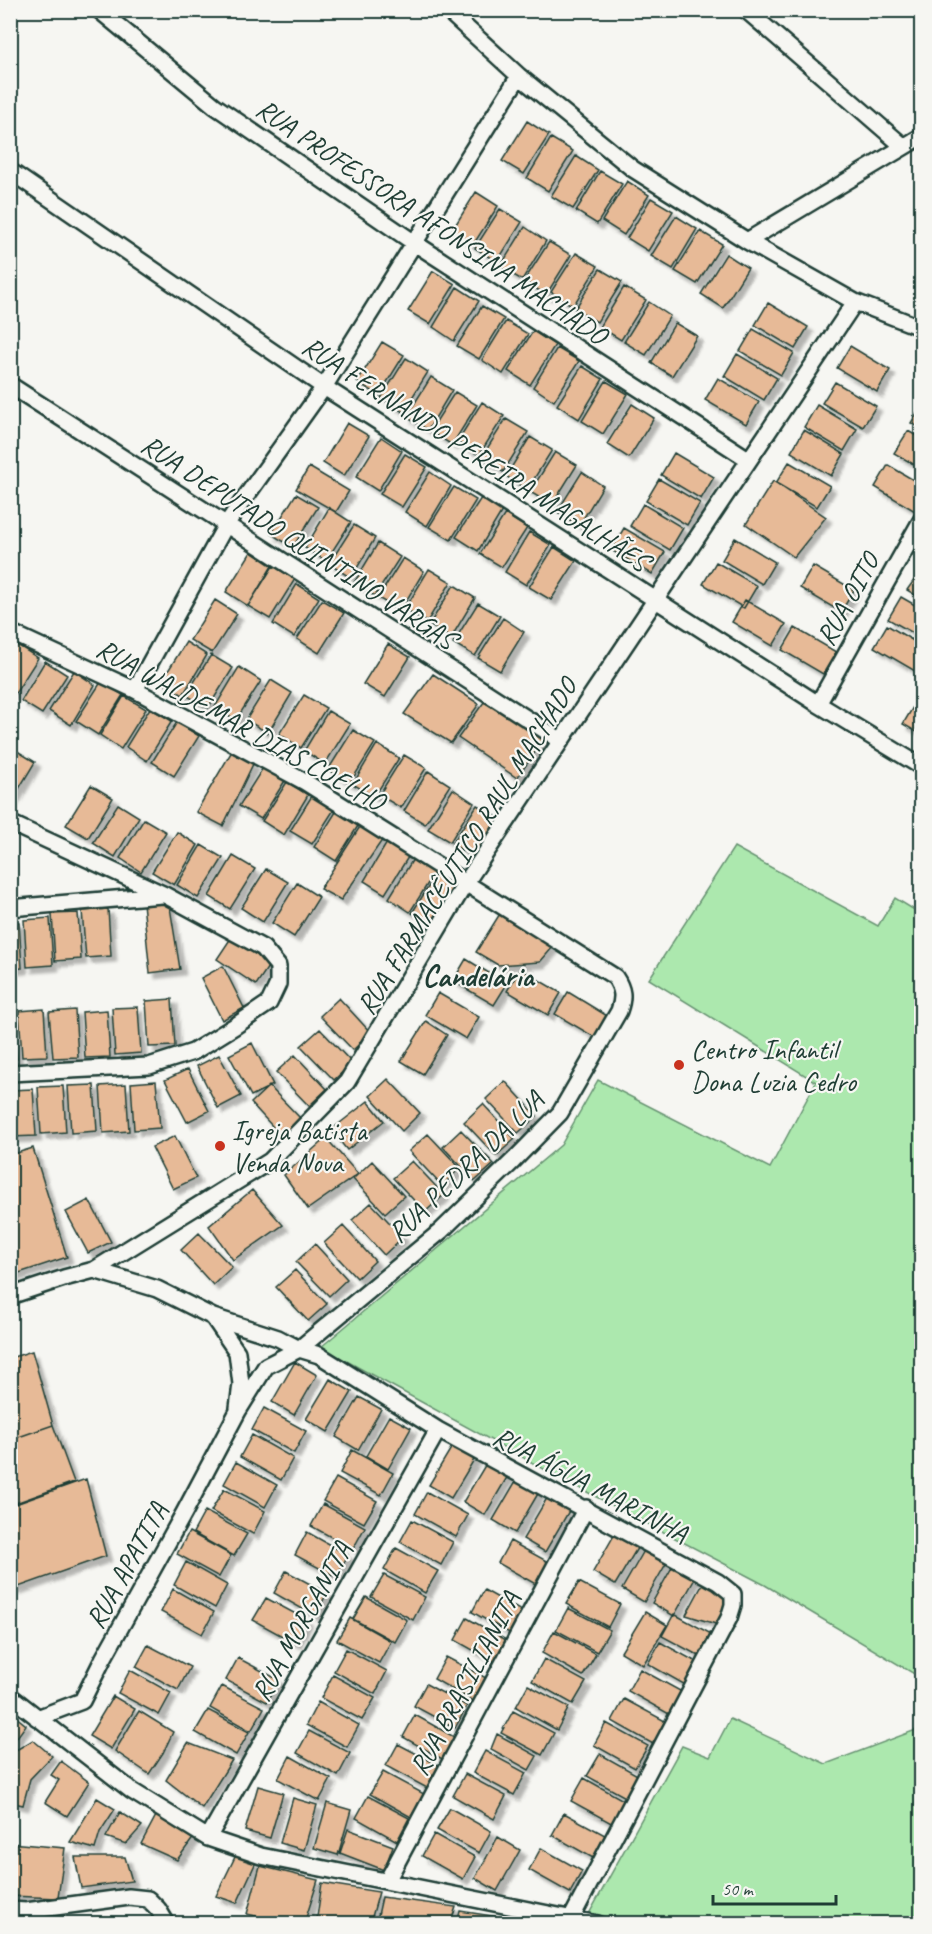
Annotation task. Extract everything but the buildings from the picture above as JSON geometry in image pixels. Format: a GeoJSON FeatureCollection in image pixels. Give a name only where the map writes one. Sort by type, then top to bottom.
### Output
{"type":"FeatureCollection","features":[{"type":"Feature","properties":{"kind":"street","name":"RUA PROFESSORA AFONSINA MACHADO"},"geometry":{"type":"LineString","coordinates":[[99,10],[215,106],[413,242],[748,459]]}},
{"type":"Feature","properties":{"kind":"street"},"geometry":{"type":"LineString","coordinates":[[447,10],[519,76],[633,169],[747,242],[855,302],[921,328]]}},
{"type":"Feature","properties":{"kind":"street"},"geometry":{"type":"LineString","coordinates":[[746,10],[903,146]]}},
{"type":"Feature","properties":{"kind":"street"},"geometry":{"type":"LineString","coordinates":[[135,690],[227,523],[324,387],[519,76]]}},
{"type":"Feature","properties":{"kind":"street"},"geometry":{"type":"LineString","coordinates":[[747,242],[921,135]]}},
{"type":"Feature","properties":{"kind":"street","name":"RUA FERNANDO PEREIRA MAGALHÃES"},"geometry":{"type":"LineString","coordinates":[[10,171],[324,387],[818,704],[921,767]]}},
{"type":"Feature","properties":{"kind":"street","name":"RUA FARMACÊUTICO RAUL MACHADO"},"geometry":{"type":"LineString","coordinates":[[10,1296],[94,1270],[270,1161],[347,1082],[465,884],[855,302]]}},
{"type":"Feature","properties":{"kind":"street","name":"RUA DEPUTADO QUINTINO VARGAS"},"geometry":{"type":"LineString","coordinates":[[10,385],[560,740]]}},
{"type":"Feature","properties":{"kind":"street","name":"RUA OITO"},"geometry":{"type":"LineString","coordinates":[[818,704],[921,519]]}},
{"type":"Feature","properties":{"kind":"street","name":"RUA WALDEMAR DIAS COELHO"},"geometry":{"type":"LineString","coordinates":[[10,632],[135,690],[305,782],[615,977],[622,987]]}},
{"type":"Feature","properties":{"kind":"street"},"geometry":{"type":"LineString","coordinates":[[10,823],[165,895],[263,948],[278,966],[278,984],[268,1003],[193,1052],[149,1066],[10,1073]]}},
{"type":"Feature","properties":{"kind":"street"},"geometry":{"type":"LineString","coordinates":[[10,908],[165,895]]}},
{"type":"Feature","properties":{"kind":"street","name":"RUA PEDRA DA LUA"},"geometry":{"type":"LineString","coordinates":[[299,1349],[441,1231],[560,1113],[619,1011],[623,999],[622,987]]}},
{"type":"Feature","properties":{"kind":"street","name":"RUA ÁGUA MARINHA"},"geometry":{"type":"LineString","coordinates":[[94,1270],[157,1289],[213,1317],[278,1338],[299,1349],[319,1355],[438,1430],[586,1508],[718,1582],[733,1594],[733,1605],[729,1618],[571,1919]]}},
{"type":"Feature","properties":{"kind":"street","name":"RUA APATITA"},"geometry":{"type":"LineString","coordinates":[[213,1317],[237,1352],[241,1384],[238,1411]]}},
{"type":"Feature","properties":{"kind":"street","name":"RUA APATITA"},"geometry":{"type":"LineString","coordinates":[[37,1718],[82,1701],[238,1411],[266,1366],[299,1349]]}},
{"type":"Feature","properties":{"kind":"street","name":"RUA MORGANITA"},"geometry":{"type":"LineString","coordinates":[[208,1838],[438,1430]]}},
{"type":"Feature","properties":{"kind":"street","name":"RUA BRASILIANITA"},"geometry":{"type":"LineString","coordinates":[[387,1881],[586,1508]]}},
{"type":"Feature","properties":{"kind":"street"},"geometry":{"type":"LineString","coordinates":[[10,1696],[132,1791],[208,1838],[261,1856],[598,1923]]}},
{"type":"Feature","properties":{"kind":"street"},"geometry":{"type":"LineString","coordinates":[[10,1910],[26,1911],[129,1897],[148,1899],[167,1923]]}},
{"type":"Feature","properties":{"kind":"green space"},"geometry":{"type":"Polygon","coordinates":[[[734,847],[878,926],[895,898],[921,914],[921,1678],[765,1585],[564,1480],[321,1347],[561,1145],[598,1080],[770,1168],[816,1082],[649,979],[734,847]]]}},
{"type":"Feature","properties":{"kind":"green space"},"geometry":{"type":"Polygon","coordinates":[[[730,1719],[826,1764],[921,1728],[921,1923],[652,1924],[589,1914],[682,1746],[710,1757],[730,1719]]]}},
{"type":"Feature","properties":{"kind":"place","name":"Centro Infantil Dona Luzia Cedro"},"geometry":{"type":"Point","coordinates":[679,1065]}},
{"type":"Feature","properties":{"kind":"place","name":"Igreja Batista Venda Nova"},"geometry":{"type":"Point","coordinates":[220,1146]}},
{"type":"Feature","properties":{"kind":"district","name":"Candelária"},"geometry":{"type":"Point","coordinates":[478,976]}}]}
